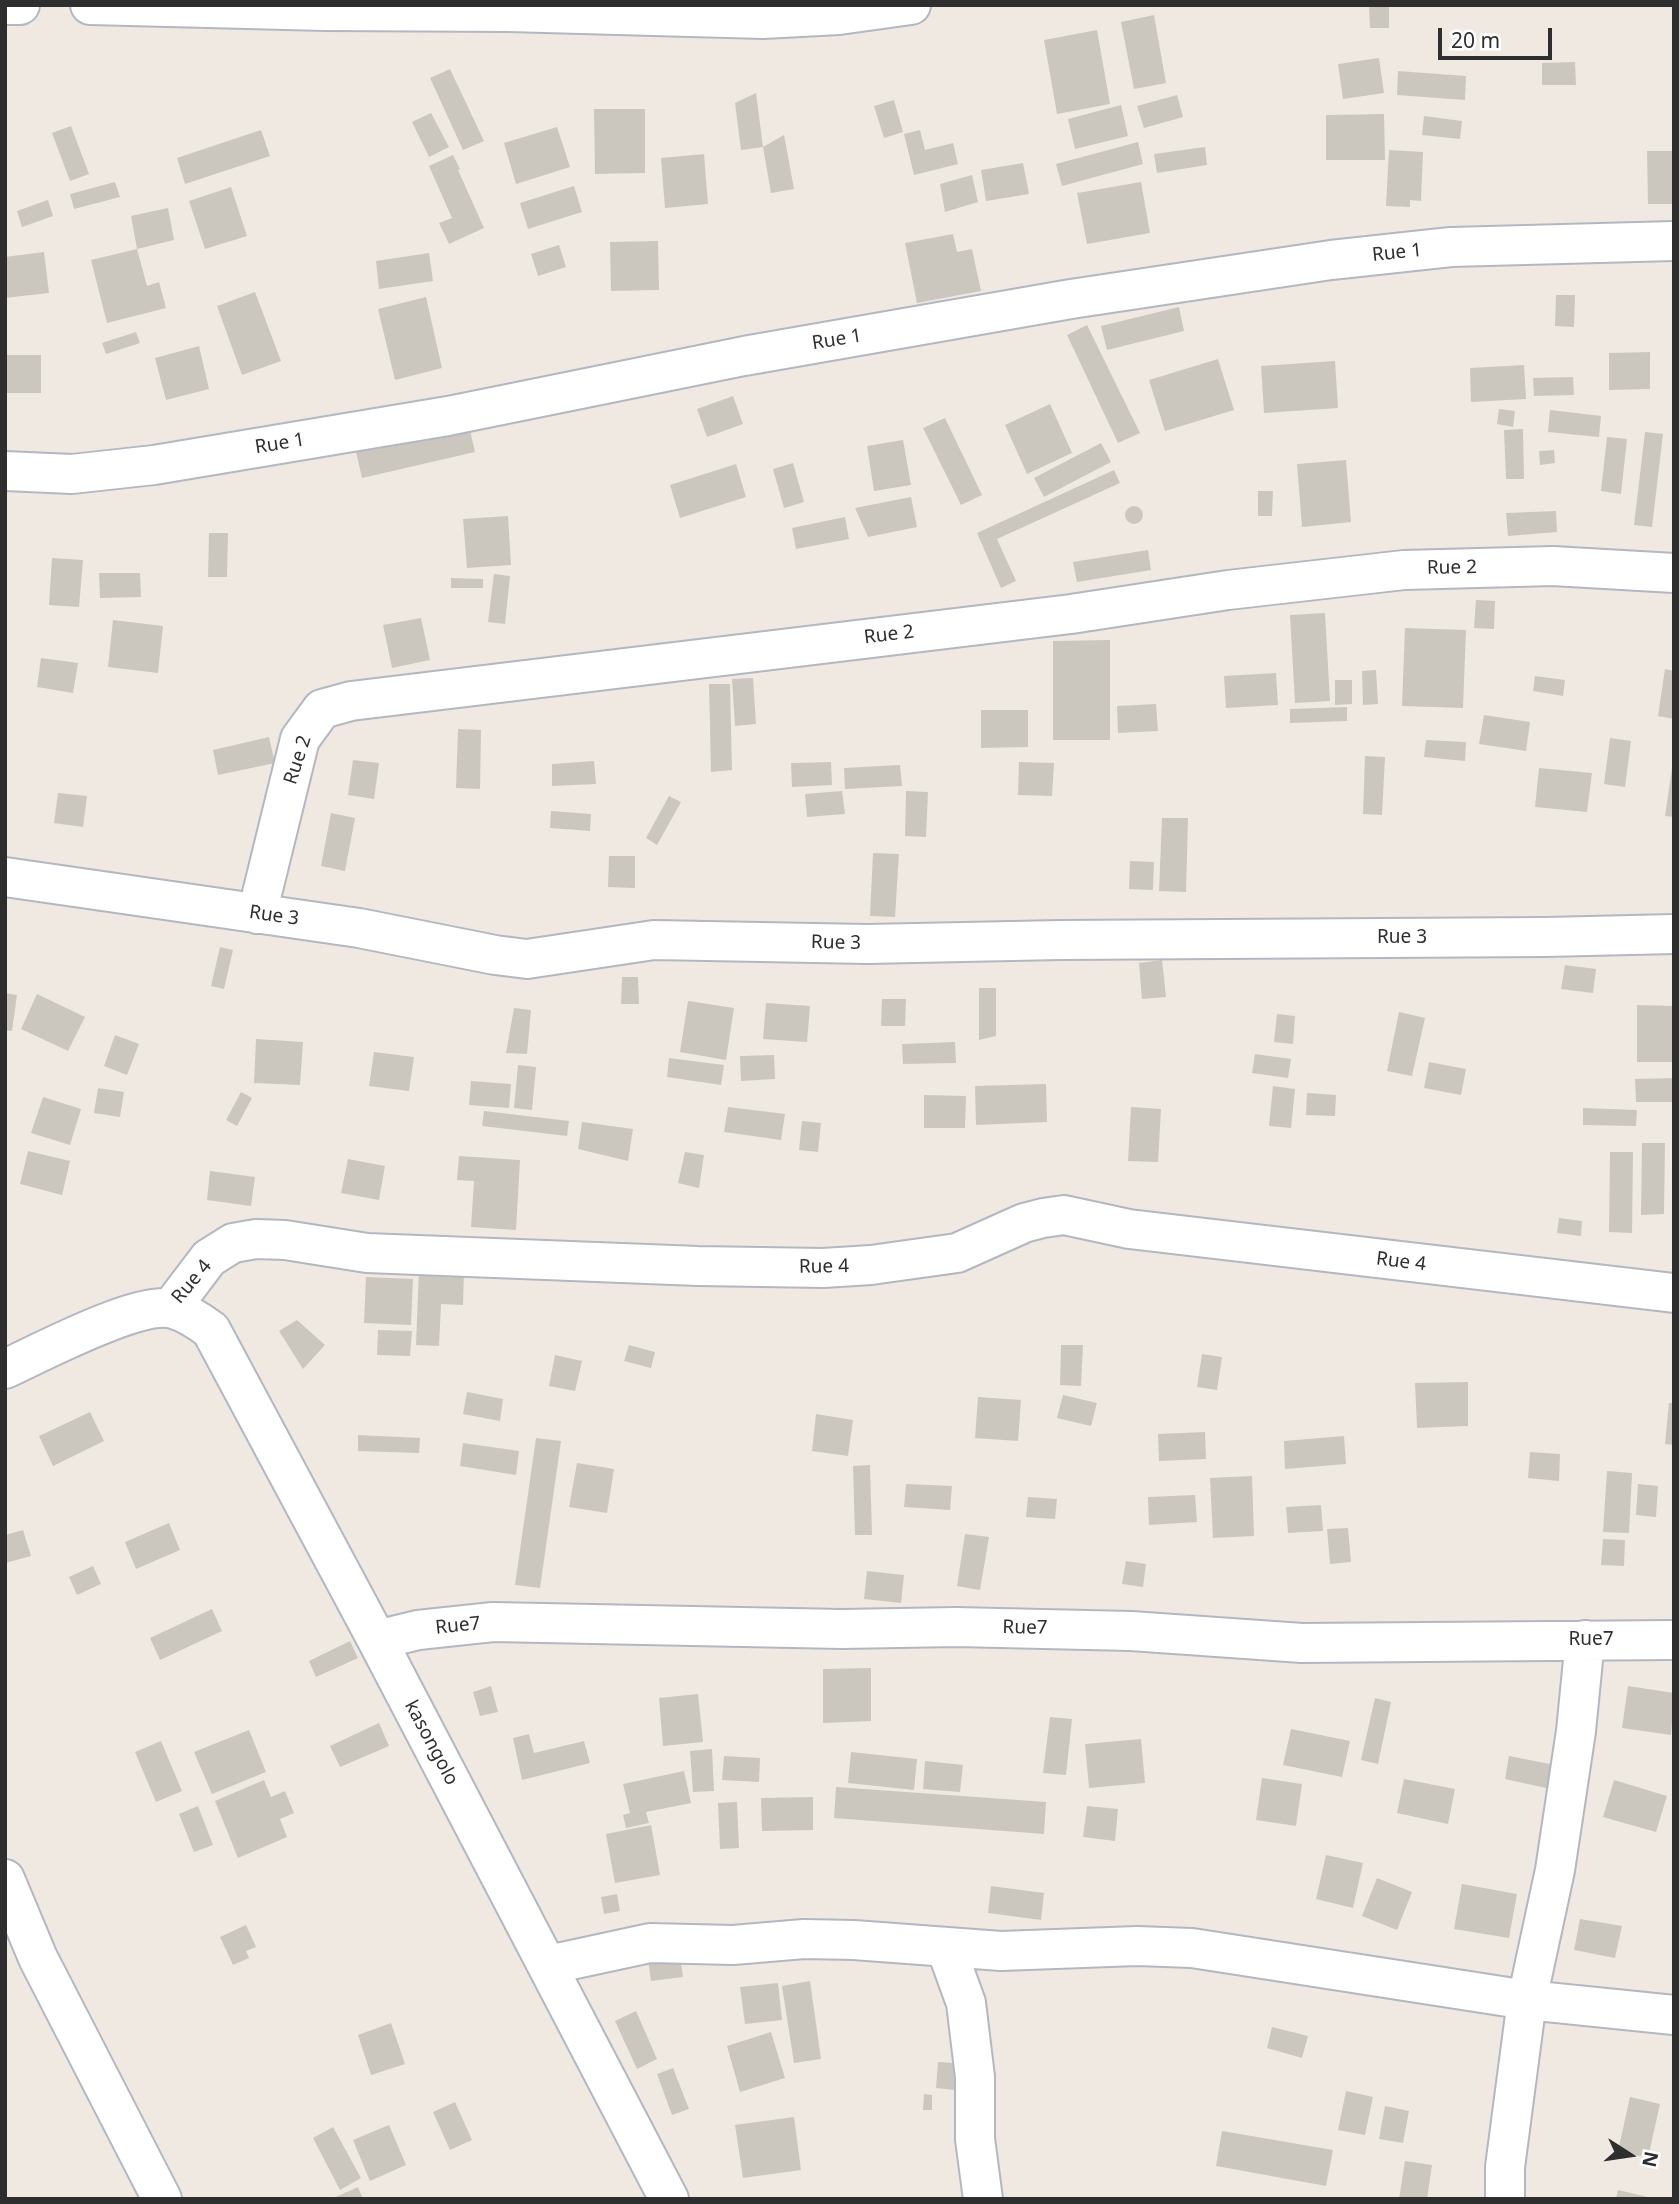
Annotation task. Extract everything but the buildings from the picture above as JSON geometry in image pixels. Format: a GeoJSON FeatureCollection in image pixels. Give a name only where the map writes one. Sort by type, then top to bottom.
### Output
{"type":"FeatureCollection","features":[{"type":"Feature","properties":{"kind":"street"},"geometry":{"type":"LineString","coordinates":[[5,5],[20,5]]}},
{"type":"Feature","properties":{"kind":"street"},"geometry":{"type":"LineString","coordinates":[[90,5],[604,10],[764,19],[839,15],[911,5]]}},
{"type":"Feature","properties":{"kind":"street","name":"Rue 1"},"geometry":{"type":"LineString","coordinates":[[5,471],[72,474],[154,465],[448,416],[744,356],[1071,299],[1331,260],[1451,247],[1674,241]]}},
{"type":"Feature","properties":{"kind":"street","name":"Rue 2"},"geometry":{"type":"LineString","coordinates":[[257,914],[300,739],[322,709],[351,701],[1071,614],[1228,590],[1404,570],[1553,566],[1674,573]]}},
{"type":"Feature","properties":{"kind":"street","name":"Rue 3"},"geometry":{"type":"LineString","coordinates":[[5,877],[359,928],[527,959],[654,940],[867,944],[1674,934]]}},
{"type":"Feature","properties":{"kind":"street","name":"Rue 4"},"geometry":{"type":"LineString","coordinates":[[5,1369],[123,1316],[146,1308],[171,1308],[209,1258],[233,1243],[256,1239],[285,1240],[380,1253],[698,1266],[823,1268],[871,1265],[957,1253],[1024,1223],[1064,1215],[1129,1229],[1674,1293]]}},
{"type":"Feature","properties":{"kind":"street","name":"kasongolo"},"geometry":{"type":"LineString","coordinates":[[171,1308],[193,1317],[211,1330],[548,1965],[668,2199]]}},
{"type":"Feature","properties":{"kind":"street","name":"Rue7"},"geometry":{"type":"LineString","coordinates":[[377,1640],[429,1629],[506,1622],[828,1629],[956,1627],[1118,1631],[1301,1643],[1674,1640]]}},
{"type":"Feature","properties":{"kind":"street"},"geometry":{"type":"LineString","coordinates":[[1505,2199],[1505,2167],[1528,2000],[1555,1870],[1576,1731],[1585,1640]]}},
{"type":"Feature","properties":{"kind":"street"},"geometry":{"type":"LineString","coordinates":[[5,1879],[38,1958],[162,2199]]}},
{"type":"Feature","properties":{"kind":"street"},"geometry":{"type":"LineString","coordinates":[[548,1965],[650,1943],[733,1945],[804,1939],[1001,1951],[1137,1946],[1192,1948],[1528,2000],[1674,2015]]}},
{"type":"Feature","properties":{"kind":"street"},"geometry":{"type":"LineString","coordinates":[[946,1948],[966,2003],[975,2077],[975,2139],[984,2199]]}}]}
